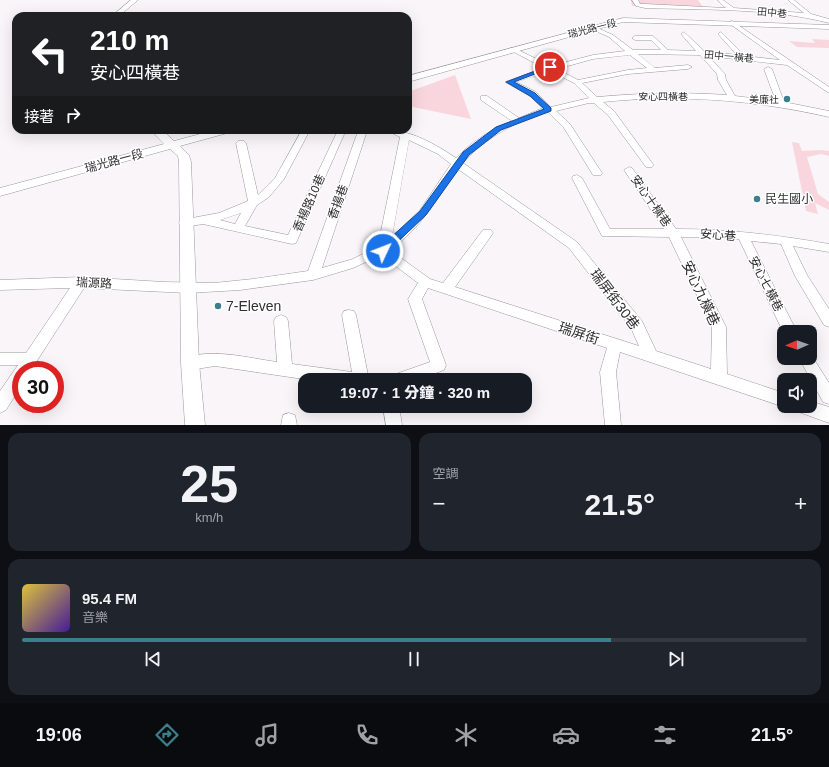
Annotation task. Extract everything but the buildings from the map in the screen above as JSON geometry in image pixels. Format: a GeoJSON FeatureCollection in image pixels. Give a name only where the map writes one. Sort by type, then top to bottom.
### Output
{"type":"FeatureCollection","features":[{"type":"Feature","properties":{"kind":"street"},"geometry":{"type":"LineString","coordinates":[[120,12],[134,0]]}},
{"type":"Feature","properties":{"kind":"street","name":"田中巷"},"geometry":{"type":"LineString","coordinates":[[635,0],[638,5],[646,6],[807,14],[829,21]]}},
{"type":"Feature","properties":{"kind":"street"},"geometry":{"type":"LineString","coordinates":[[692,0],[711,10]]}},
{"type":"Feature","properties":{"kind":"street"},"geometry":{"type":"LineString","coordinates":[[720,0],[732,10]]}},
{"type":"Feature","properties":{"kind":"street"},"geometry":{"type":"LineString","coordinates":[[791,0],[807,14],[829,13]]}},
{"type":"Feature","properties":{"kind":"street","name":"瑞光路一段"},"geometry":{"type":"LineString","coordinates":[[412,78],[591,27],[623,20],[829,27]]}},
{"type":"Feature","properties":{"kind":"street"},"geometry":{"type":"LineString","coordinates":[[732,23],[829,91]]}},
{"type":"Feature","properties":{"kind":"street"},"geometry":{"type":"LineString","coordinates":[[591,27],[611,36],[652,69]]}},
{"type":"Feature","properties":{"kind":"street"},"geometry":{"type":"LineString","coordinates":[[684,34],[721,74],[722,80],[732,98]]}},
{"type":"Feature","properties":{"kind":"street"},"geometry":{"type":"LineString","coordinates":[[721,34],[743,57]]}},
{"type":"Feature","properties":{"kind":"street"},"geometry":{"type":"LineString","coordinates":[[635,38],[653,38],[667,52]]}},
{"type":"Feature","properties":{"kind":"street"},"geometry":{"type":"LineString","coordinates":[[512,49],[578,82],[580,87],[611,113],[649,165]]}},
{"type":"Feature","properties":{"kind":"street","name":"田中一橫巷"},"geometry":{"type":"LineString","coordinates":[[548,110],[533,94],[509,82],[550,67],[594,57],[633,53],[667,52],[702,54],[790,63]]}},
{"type":"Feature","properties":{"kind":"street","name":"田中一橫巷"},"geometry":{"type":"LineString","coordinates":[[578,82],[598,77],[652,69],[688,67]]}},
{"type":"Feature","properties":{"kind":"street"},"geometry":{"type":"LineString","coordinates":[[768,69],[781,105]]}},
{"type":"Feature","properties":{"kind":"street","name":"安心四橫巷"},"geometry":{"type":"LineString","coordinates":[[548,110],[595,100],[645,94],[732,98],[829,114]]}},
{"type":"Feature","properties":{"kind":"street"},"geometry":{"type":"LineString","coordinates":[[484,98],[518,120]]}},
{"type":"Feature","properties":{"kind":"street"},"geometry":{"type":"LineString","coordinates":[[189,288],[245,285],[313,275],[356,263],[383,251],[423,213],[466,154],[498,129],[518,120],[548,110],[567,126],[597,173]]}},
{"type":"Feature","properties":{"kind":"street"},"geometry":{"type":"LineString","coordinates":[[160,134],[183,155],[185,162],[190,363],[195,425]]}},
{"type":"Feature","properties":{"kind":"street","name":"瑞光路一段"},"geometry":{"type":"LineString","coordinates":[[0,192],[213,134]]}},
{"type":"Feature","properties":{"kind":"street"},"geometry":{"type":"LineString","coordinates":[[237,229],[254,202],[277,182],[304,134]]}},
{"type":"Feature","properties":{"kind":"street","name":"香楊路10巷"},"geometry":{"type":"LineString","coordinates":[[206,221],[292,240],[340,134]]}},
{"type":"Feature","properties":{"kind":"street","name":"香揚巷"},"geometry":{"type":"LineString","coordinates":[[313,275],[362,134]]}},
{"type":"Feature","properties":{"kind":"street"},"geometry":{"type":"LineString","coordinates":[[402,134],[427,144],[458,163]]}},
{"type":"Feature","properties":{"kind":"street"},"geometry":{"type":"LineString","coordinates":[[383,251],[405,135]]}},
{"type":"Feature","properties":{"kind":"street"},"geometry":{"type":"LineString","coordinates":[[241,142],[254,202]]}},
{"type":"Feature","properties":{"kind":"street","name":"瑞屏街30巷"},"geometry":{"type":"LineString","coordinates":[[458,163],[573,245],[637,325],[651,357]]}},
{"type":"Feature","properties":{"kind":"street","name":"安心十橫巷"},"geometry":{"type":"LineString","coordinates":[[629,170],[673,233]]}},
{"type":"Feature","properties":{"kind":"street","name":"安心巷"},"geometry":{"type":"LineString","coordinates":[[577,178],[606,233],[673,233],[743,236],[785,240],[829,248]]}},
{"type":"Feature","properties":{"kind":"street","name":"香楊路10巷"},"geometry":{"type":"LineString","coordinates":[[186,224],[206,221],[254,202]]}},
{"type":"Feature","properties":{"kind":"street"},"geometry":{"type":"LineString","coordinates":[[446,289],[487,233]]}},
{"type":"Feature","properties":{"kind":"street","name":"安心九橫巷"},"geometry":{"type":"LineString","coordinates":[[673,233],[719,327],[719,379]]}},
{"type":"Feature","properties":{"kind":"street","name":"安心七橫巷"},"geometry":{"type":"LineString","coordinates":[[743,236],[787,325]]}},
{"type":"Feature","properties":{"kind":"street"},"geometry":{"type":"LineString","coordinates":[[785,240],[801,276],[829,321]]}},
{"type":"Feature","properties":{"kind":"street","name":"瑞屏街"},"geometry":{"type":"LineString","coordinates":[[383,251],[425,282],[777,398]]}},
{"type":"Feature","properties":{"kind":"street"},"geometry":{"type":"LineString","coordinates":[[29,361],[81,282]]}},
{"type":"Feature","properties":{"kind":"street","name":"瑞源路"},"geometry":{"type":"LineString","coordinates":[[0,284],[81,282],[189,288]]}},
{"type":"Feature","properties":{"kind":"street"},"geometry":{"type":"LineString","coordinates":[[417,373],[439,365],[415,299],[425,282]]}},
{"type":"Feature","properties":{"kind":"street"},"geometry":{"type":"LineString","coordinates":[[349,316],[359,373]]}},
{"type":"Feature","properties":{"kind":"street"},"geometry":{"type":"LineString","coordinates":[[281,321],[284,370]]}},
{"type":"Feature","properties":{"kind":"street"},"geometry":{"type":"LineString","coordinates":[[613,425],[608,372],[615,345]]}},
{"type":"Feature","properties":{"kind":"street"},"geometry":{"type":"LineString","coordinates":[[0,359],[12,361]]}},
{"type":"Feature","properties":{"kind":"street"},"geometry":{"type":"LineString","coordinates":[[190,363],[215,360],[307,373]]}},
{"type":"Feature","properties":{"kind":"street"},"geometry":{"type":"LineString","coordinates":[[810,365],[829,397]]}},
{"type":"Feature","properties":{"kind":"street"},"geometry":{"type":"LineString","coordinates":[[0,405],[12,387]]}},
{"type":"Feature","properties":{"kind":"street"},"geometry":{"type":"LineString","coordinates":[[817,411],[829,415]]}},
{"type":"Feature","properties":{"kind":"street"},"geometry":{"type":"LineString","coordinates":[[392,413],[394,425]]}},
{"type":"Feature","properties":{"kind":"shaded area"},"geometry":{"type":"Polygon","coordinates":[[[631,0],[698,0],[705,10],[632,6],[631,0]]]}},
{"type":"Feature","properties":{"kind":"shaded area"},"geometry":{"type":"Polygon","coordinates":[[[812,39],[829,40],[829,48],[797,47],[789,41],[815,43],[812,39]]]}},
{"type":"Feature","properties":{"kind":"shaded area"},"geometry":{"type":"Polygon","coordinates":[[[455,75],[471,119],[412,107],[412,91],[455,75]]]}},
{"type":"Feature","properties":{"kind":"shaded area"},"geometry":{"type":"Polygon","coordinates":[[[792,142],[799,143],[802,151],[829,151],[829,156],[821,154],[807,157],[818,194],[829,202],[829,210],[815,203],[818,214],[806,211],[792,142]]]}},
{"type":"Feature","properties":{"kind":"place","name":"美廉社"},"geometry":{"type":"Point","coordinates":[787,99]}},
{"type":"Feature","properties":{"kind":"place","name":"民生國小"},"geometry":{"type":"Point","coordinates":[757,199]}},
{"type":"Feature","properties":{"kind":"place","name":"7-Eleven"},"geometry":{"type":"Point","coordinates":[218,306]}},
{"type":"Feature","properties":{"kind":"route"},"geometry":{"type":"LineString","coordinates":[[383,251],[423,213],[447,178],[466,154],[498,129],[518,120],[548,110],[533,94],[509,82],[550,67]]}}]}
